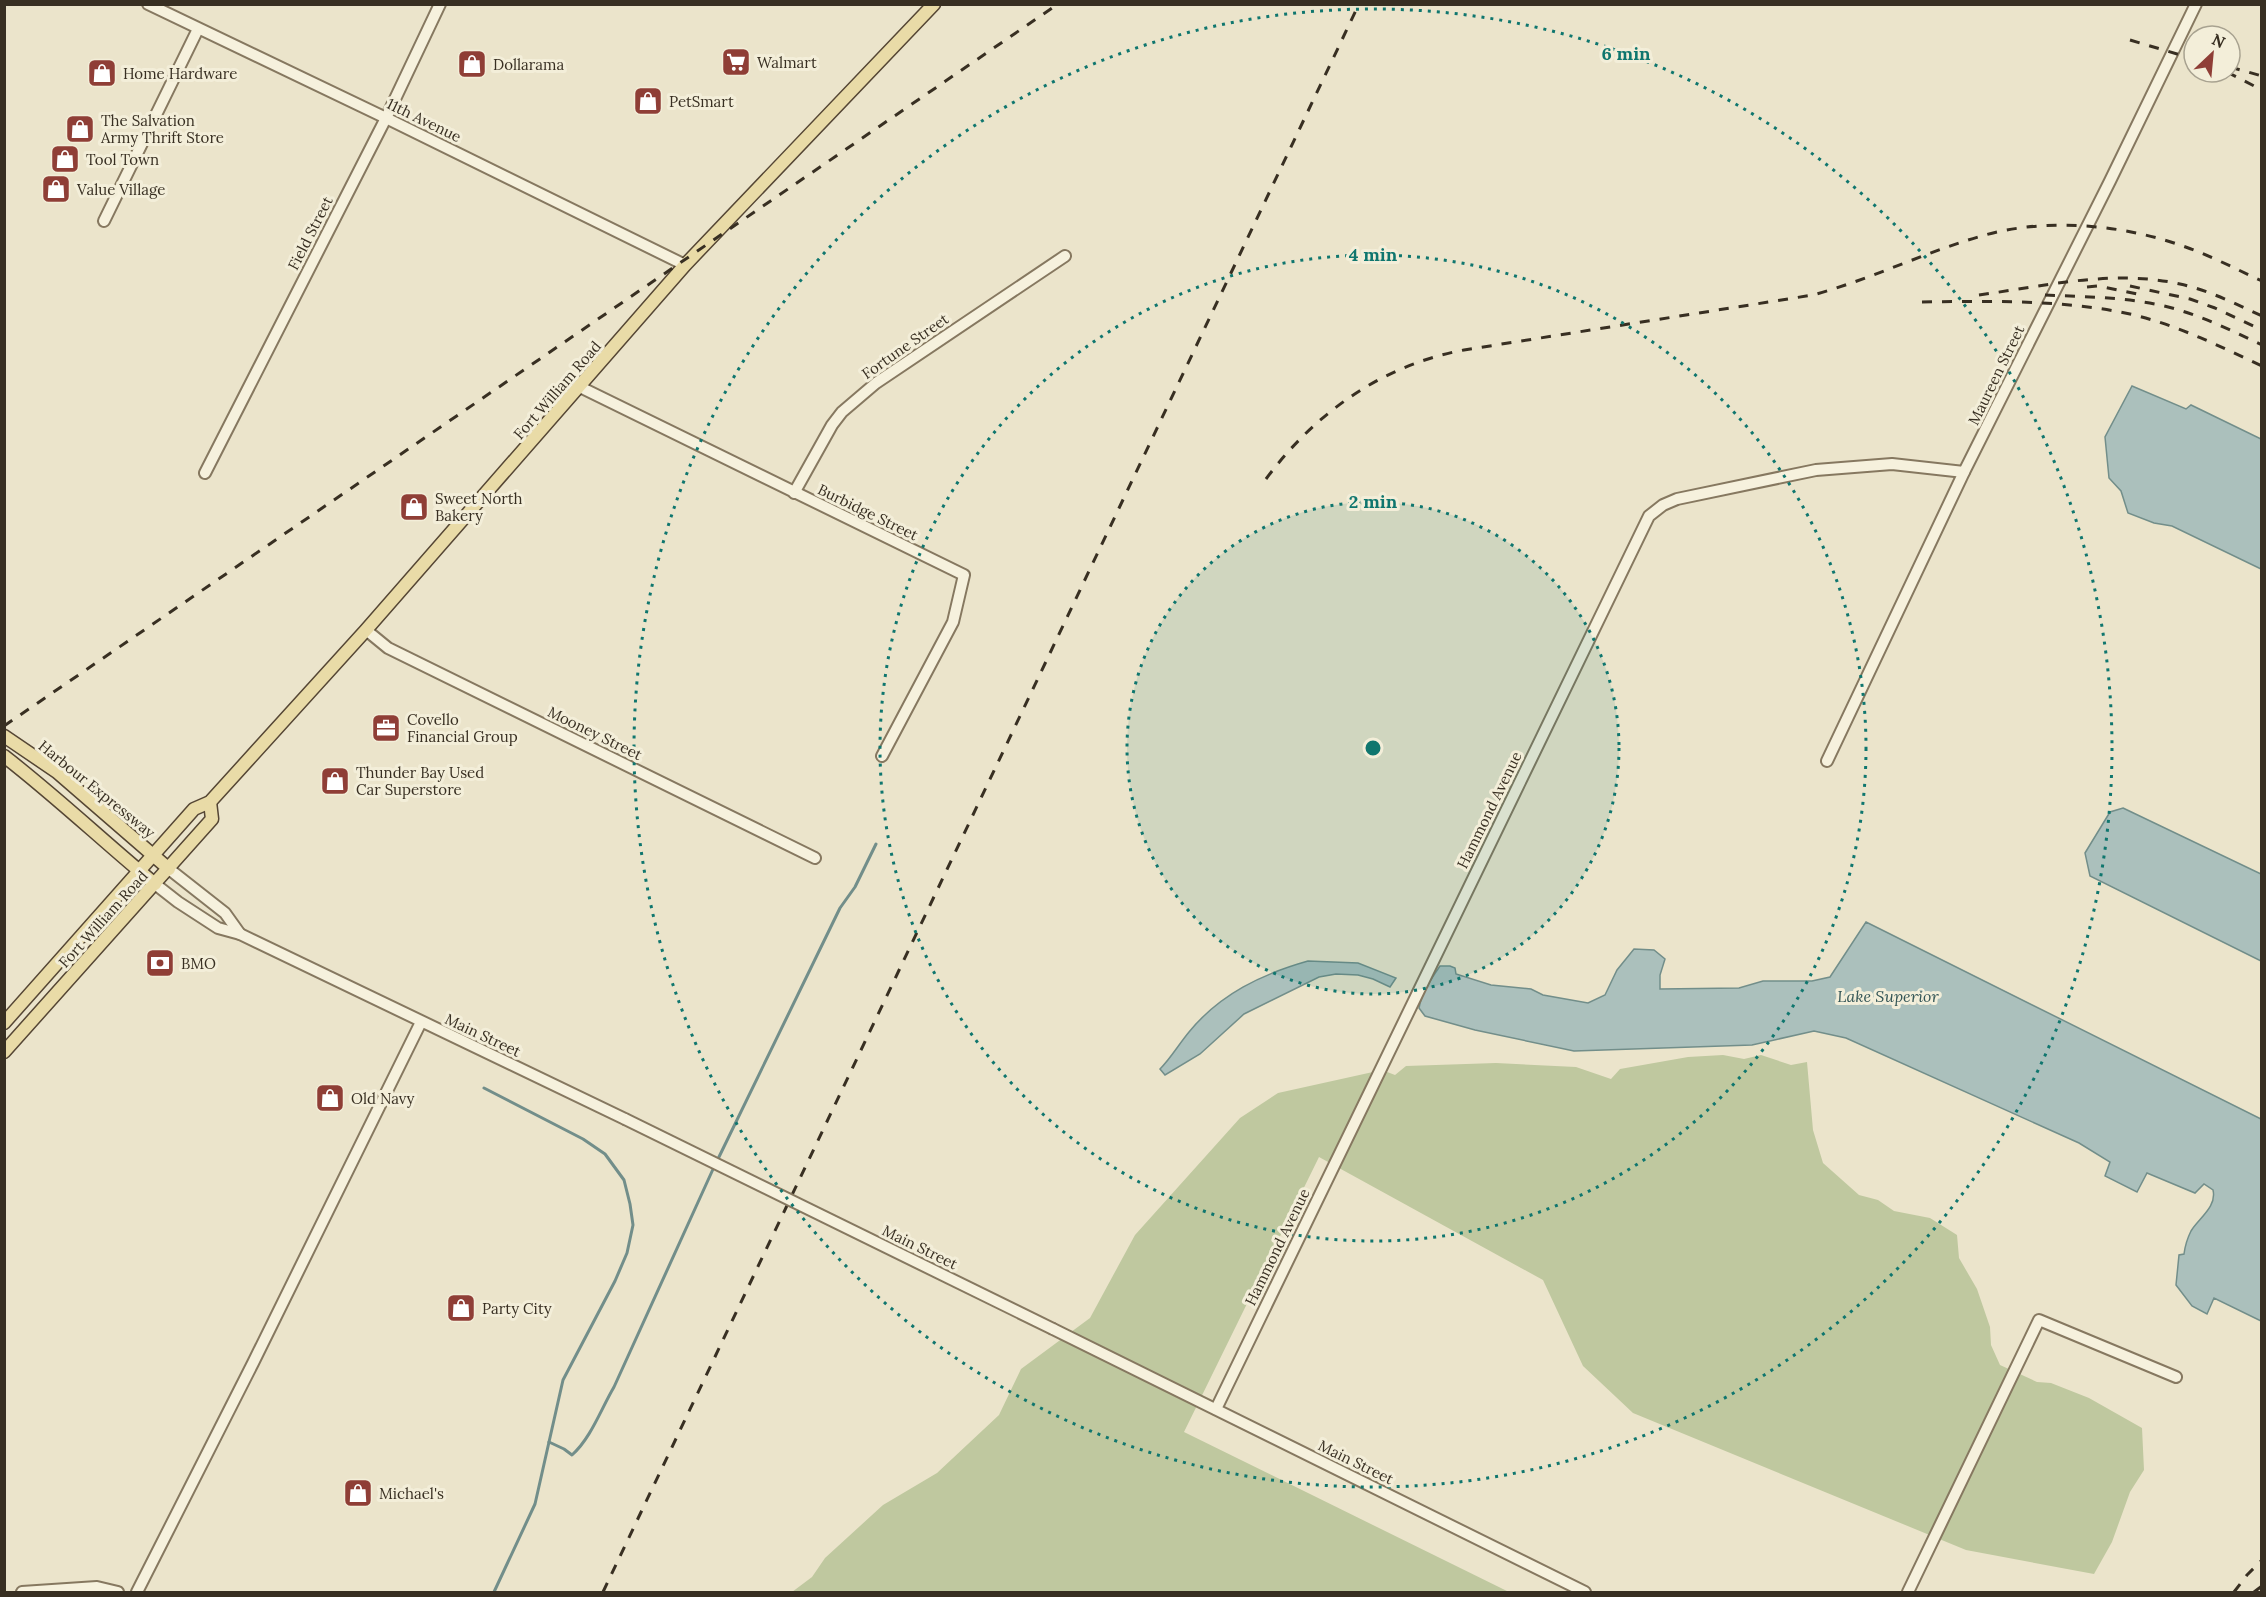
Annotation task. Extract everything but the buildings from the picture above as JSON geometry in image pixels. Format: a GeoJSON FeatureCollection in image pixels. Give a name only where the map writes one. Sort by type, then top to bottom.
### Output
{"type":"FeatureCollection","features":[{"type":"Feature","properties":{"kind":"main road","name":"Fort William Road"},"geometry":{"type":"LineString","coordinates":[[4,1023],[194,809],[210,802],[366,630],[685,265],[934,4]]}},
{"type":"Feature","properties":{"kind":"main road","name":"Harbour Expressway"},"geometry":{"type":"LineString","coordinates":[[4,736],[57,772],[169,868]]}},
{"type":"Feature","properties":{"kind":"main road"},"geometry":{"type":"LineString","coordinates":[[4,756],[50,791],[155,884]]}},
{"type":"Feature","properties":{"kind":"main road","name":"Fort William Road"},"geometry":{"type":"LineString","coordinates":[[4,1052],[213,819],[210,802]]}},
{"type":"Feature","properties":{"kind":"street","name":"11th Avenue"},"geometry":{"type":"LineString","coordinates":[[148,4],[685,265]]}},
{"type":"Feature","properties":{"kind":"street","name":"Field Street"},"geometry":{"type":"LineString","coordinates":[[205,473],[386,118],[440,4]]}},
{"type":"Feature","properties":{"kind":"street","name":"Maureen Street"},"geometry":{"type":"LineString","coordinates":[[1827,761],[1964,472],[2196,4]]}},
{"type":"Feature","properties":{"kind":"street"},"geometry":{"type":"LineString","coordinates":[[104,221],[198,29]]}},
{"type":"Feature","properties":{"kind":"street","name":"Fortune Street"},"geometry":{"type":"LineString","coordinates":[[794,493],[832,425],[842,412],[885,376],[1065,256]]}},
{"type":"Feature","properties":{"kind":"street","name":"Burbidge Street"},"geometry":{"type":"LineString","coordinates":[[580,387],[964,575],[953,622],[882,756]]}},
{"type":"Feature","properties":{"kind":"street","name":"Hammond Avenue"},"geometry":{"type":"LineString","coordinates":[[1215,1409],[1648,516],[1677,499],[1816,470],[1892,464],[1964,472]]}},
{"type":"Feature","properties":{"kind":"street","name":"Mooney Street"},"geometry":{"type":"LineString","coordinates":[[366,630],[388,648],[814,858]]}},
{"type":"Feature","properties":{"kind":"street","name":"Main Street"},"geometry":{"type":"LineString","coordinates":[[169,868],[225,913],[240,934]]}},
{"type":"Feature","properties":{"kind":"street","name":"Main Street"},"geometry":{"type":"LineString","coordinates":[[155,884],[218,928],[240,934],[625,1119],[1584,1593]]}},
{"type":"Feature","properties":{"kind":"street"},"geometry":{"type":"LineString","coordinates":[[137,1593],[421,1022]]}},
{"type":"Feature","properties":{"kind":"street"},"geometry":{"type":"LineString","coordinates":[[1908,1593],[2039,1320],[2176,1377]]}},
{"type":"Feature","properties":{"kind":"street"},"geometry":{"type":"LineString","coordinates":[[22,1593],[97,1587],[118,1593]]}},
{"type":"Feature","properties":{"kind":"green space"},"geometry":{"type":"Polygon","coordinates":[[[1723,1055],[1744,1059],[1761,1055],[1791,1065],[1807,1062],[1813,1130],[1823,1163],[1859,1195],[1878,1200],[1894,1211],[1930,1218],[1957,1235],[1959,1258],[1977,1289],[1990,1327],[1991,1345],[2000,1365],[2037,1382],[2051,1383],[2089,1398],[2142,1428],[2144,1470],[2130,1492],[2112,1542],[2094,1574],[1966,1550],[1633,1413],[1583,1366],[1543,1280],[1319,1157],[1184,1432],[1509,1592],[792,1592],[812,1577],[825,1558],[883,1505],[937,1473],[999,1415],[1021,1369],[1090,1318],[1135,1235],[1240,1118],[1278,1093],[1382,1070],[1395,1075],[1406,1066],[1496,1063],[1576,1067],[1611,1079],[1620,1069],[1688,1057],[1723,1055]]]}},
{"type":"Feature","properties":{"kind":"water"},"geometry":{"type":"Polygon","coordinates":[[[2132,386],[2186,409],[2191,405],[2261,439],[2261,569],[2172,526],[2154,523],[2128,513],[2121,491],[2109,478],[2105,437],[2132,386]]]}},
{"type":"Feature","properties":{"kind":"water"},"geometry":{"type":"Polygon","coordinates":[[[2123,808],[2261,874],[2261,961],[2090,876],[2085,853],[2110,812],[2123,808]]]}},
{"type":"Feature","properties":{"kind":"water","name":"Lake Superior"},"geometry":{"type":"Polygon","coordinates":[[[1866,922],[2261,1119],[2261,1321],[2214,1298],[2207,1314],[2192,1306],[2176,1285],[2179,1255],[2184,1254],[2191,1231],[2210,1207],[2214,1196],[2213,1190],[2204,1184],[2195,1193],[2147,1173],[2137,1192],[2105,1176],[2110,1162],[2079,1143],[1846,1038],[1814,1031],[1752,1045],[1574,1051],[1475,1030],[1425,1016],[1419,1008],[1430,981],[1440,966],[1450,966],[1455,968],[1456,974],[1491,985],[1531,989],[1543,995],[1588,1003],[1605,995],[1617,970],[1634,949],[1654,950],[1665,959],[1660,975],[1660,989],[1739,988],[1763,981],[1812,981],[1830,977],[1866,922]]]}},
{"type":"Feature","properties":{"kind":"water"},"geometry":{"type":"Polygon","coordinates":[[[1308,961],[1358,963],[1396,978],[1390,987],[1358,975],[1336,974],[1319,977],[1244,1014],[1200,1054],[1165,1075],[1160,1069],[1201,1019],[1228,996],[1274,972],[1308,961]]]}},
{"type":"Feature","properties":{"kind":"waterway"},"geometry":{"type":"LineString","coordinates":[[717,1161],[840,908],[855,887],[876,844]]}},
{"type":"Feature","properties":{"kind":"waterway"},"geometry":{"type":"LineString","coordinates":[[484,1088],[583,1139],[605,1154],[624,1180],[633,1225],[627,1253],[615,1281],[563,1380],[535,1504],[494,1592]]}},
{"type":"Feature","properties":{"kind":"waterway"},"geometry":{"type":"LineString","coordinates":[[549,1442],[572,1455],[590,1432],[614,1387],[714,1167]]}},
{"type":"Feature","properties":{"kind":"railway"},"geometry":{"type":"LineString","coordinates":[[4,726],[1058,4]]}},
{"type":"Feature","properties":{"kind":"railway"},"geometry":{"type":"LineString","coordinates":[[603,1592],[1359,4]]}},
{"type":"Feature","properties":{"kind":"railway"},"geometry":{"type":"LineString","coordinates":[[2130,40],[2182,55]]}},
{"type":"Feature","properties":{"kind":"railway"},"geometry":{"type":"LineString","coordinates":[[2242,70],[2262,76]]}},
{"type":"Feature","properties":{"kind":"railway"},"geometry":{"type":"LineString","coordinates":[[2242,80],[2262,90]]}},
{"type":"Feature","properties":{"kind":"railway"},"geometry":{"type":"LineString","coordinates":[[1266,479],[1306,433],[1353,395],[1405,367],[1434,357],[1464,350],[1813,295],[1942,249],[2010,229],[2062,225],[2089,226],[2142,234],[2191,249],[2262,281]]}},
{"type":"Feature","properties":{"kind":"railway"},"geometry":{"type":"LineString","coordinates":[[1979,295],[2079,280],[2130,278],[2180,284],[2201,290],[2262,316]]}},
{"type":"Feature","properties":{"kind":"railway"},"geometry":{"type":"LineString","coordinates":[[2087,287],[2098,286],[2137,294]]}},
{"type":"Feature","properties":{"kind":"railway"},"geometry":{"type":"LineString","coordinates":[[2130,286],[2190,299],[2262,330]]}},
{"type":"Feature","properties":{"kind":"railway"},"geometry":{"type":"LineString","coordinates":[[2045,295],[2146,302],[2200,317],[2262,345]]}},
{"type":"Feature","properties":{"kind":"railway"},"geometry":{"type":"LineString","coordinates":[[1922,302],[2043,303],[2115,311],[2172,327],[2209,341],[2262,366]]}},
{"type":"Feature","properties":{"kind":"railway"},"geometry":{"type":"LineString","coordinates":[[2234,1592],[2262,1560]]}},
{"type":"Feature","properties":{"kind":"railway"},"geometry":{"type":"LineString","coordinates":[[2254,1592],[2262,1586]]}},
{"type":"Feature","properties":{"kind":"place","name":"Walmart"},"geometry":{"type":"Point","coordinates":[736,62]}},
{"type":"Feature","properties":{"kind":"place","name":"Dollarama"},"geometry":{"type":"Point","coordinates":[472,64]}},
{"type":"Feature","properties":{"kind":"place","name":"Home Hardware"},"geometry":{"type":"Point","coordinates":[102,73]}},
{"type":"Feature","properties":{"kind":"place","name":"PetSmart"},"geometry":{"type":"Point","coordinates":[648,101]}},
{"type":"Feature","properties":{"kind":"place","name":"The Salvation Army Thrift Store"},"geometry":{"type":"Point","coordinates":[80,129]}},
{"type":"Feature","properties":{"kind":"place","name":"Tool Town"},"geometry":{"type":"Point","coordinates":[65,159]}},
{"type":"Feature","properties":{"kind":"place","name":"Value Village"},"geometry":{"type":"Point","coordinates":[56,189]}},
{"type":"Feature","properties":{"kind":"place","name":"Sweet North Bakery"},"geometry":{"type":"Point","coordinates":[414,507]}},
{"type":"Feature","properties":{"kind":"place","name":"Covello Financial Group"},"geometry":{"type":"Point","coordinates":[386,728]}},
{"type":"Feature","properties":{"kind":"place","name":"Thunder Bay Used Car Superstore"},"geometry":{"type":"Point","coordinates":[335,781]}},
{"type":"Feature","properties":{"kind":"place","name":"BMO"},"geometry":{"type":"Point","coordinates":[160,963]}},
{"type":"Feature","properties":{"kind":"place","name":"Old Navy"},"geometry":{"type":"Point","coordinates":[330,1098]}},
{"type":"Feature","properties":{"kind":"place","name":"Party City"},"geometry":{"type":"Point","coordinates":[461,1308]}},
{"type":"Feature","properties":{"kind":"place","name":"Michael's"},"geometry":{"type":"Point","coordinates":[358,1493]}}]}
